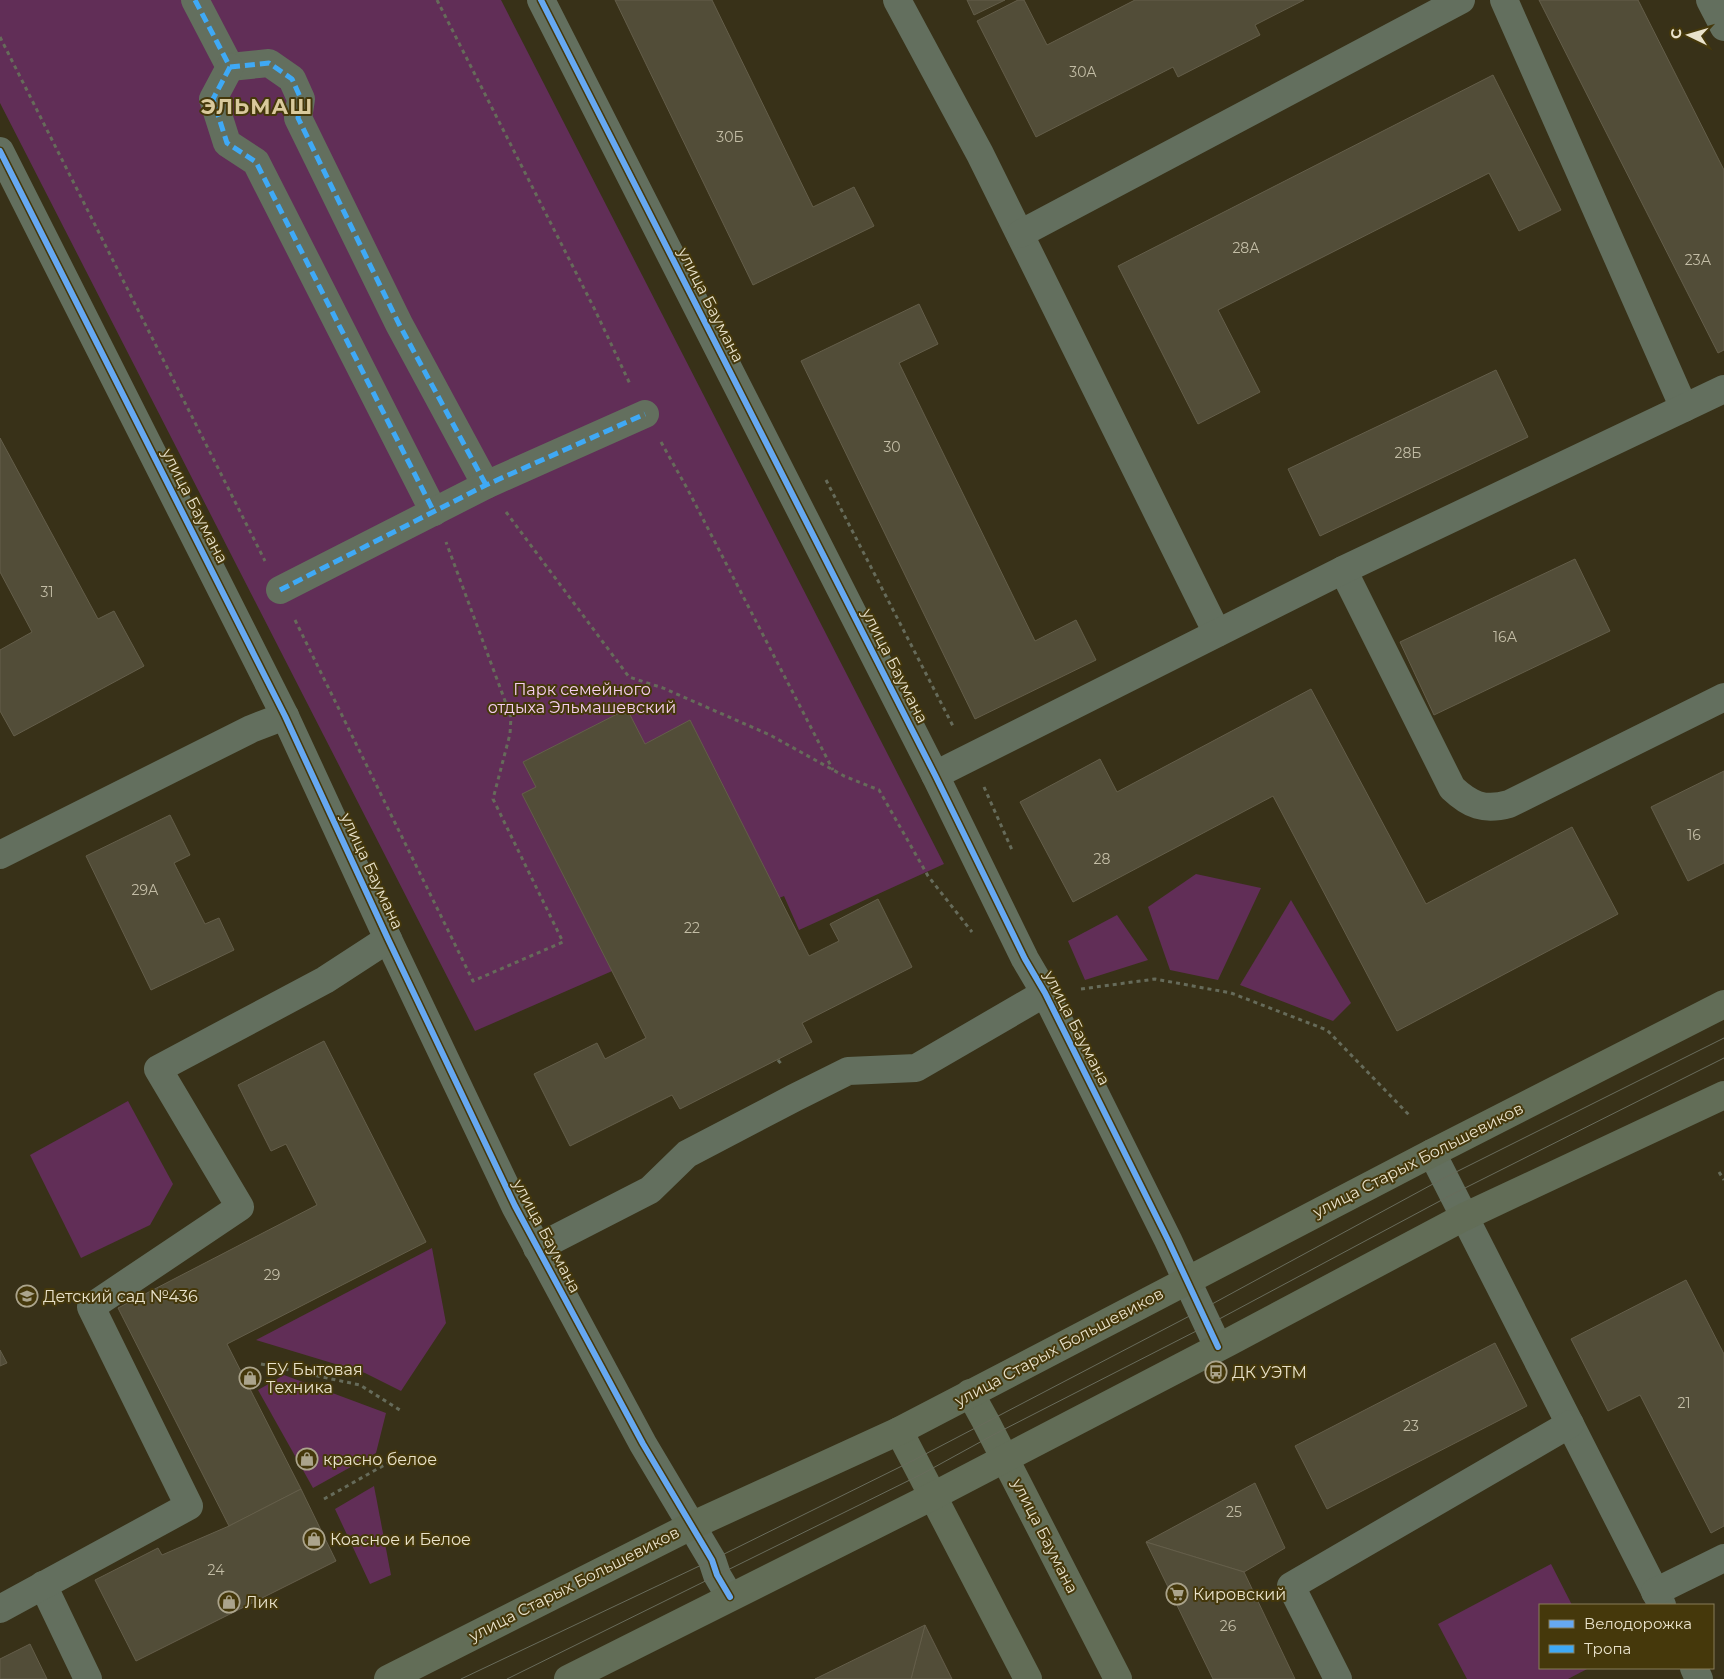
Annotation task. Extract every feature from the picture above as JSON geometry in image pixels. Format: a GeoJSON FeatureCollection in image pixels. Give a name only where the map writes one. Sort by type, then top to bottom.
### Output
{"type":"FeatureCollection","features":[{"type":"Feature","properties":{"kind":"main road","name":"улица Старых Большевиков"},"geometry":{"type":"LineString","coordinates":[[388,1679],[691,1526],[899,1431],[1186,1280],[1724,1004]]}},
{"type":"Feature","properties":{"kind":"main road"},"geometry":{"type":"LineString","coordinates":[[568,1679],[1005,1459],[1464,1217],[1724,1095]]}},
{"type":"Feature","properties":{"kind":"main road","name":"улица Баумана"},"geometry":{"type":"LineString","coordinates":[[970,1393],[1118,1679]]}},
{"type":"Feature","properties":{"kind":"main road"},"geometry":{"type":"LineString","coordinates":[[899,1431],[1028,1679]]}},
{"type":"Feature","properties":{"kind":"street"},"geometry":{"type":"LineString","coordinates":[[195,0],[230,67]]}},
{"type":"Feature","properties":{"kind":"street","name":"улица Баумана"},"geometry":{"type":"LineString","coordinates":[[541,0],[935,775],[1025,960],[1045,993],[1218,1347]]}},
{"type":"Feature","properties":{"kind":"street"},"geometry":{"type":"LineString","coordinates":[[897,0],[980,154],[1217,633]]}},
{"type":"Feature","properties":{"kind":"street"},"geometry":{"type":"LineString","coordinates":[[1020,234],[1461,0]]}},
{"type":"Feature","properties":{"kind":"street"},"geometry":{"type":"LineString","coordinates":[[1504,0],[1684,408]]}},
{"type":"Feature","properties":{"kind":"street"},"geometry":{"type":"LineString","coordinates":[[1710,0],[1724,27]]}},
{"type":"Feature","properties":{"kind":"street"},"geometry":{"type":"LineString","coordinates":[[230,67],[269,63],[292,79],[301,99],[298,118],[399,324],[486,485]]}},
{"type":"Feature","properties":{"kind":"street"},"geometry":{"type":"LineString","coordinates":[[230,67],[213,99],[227,143],[256,162],[434,512]]}},
{"type":"Feature","properties":{"kind":"street","name":"улица Баумана"},"geometry":{"type":"LineString","coordinates":[[0,151],[285,716],[388,939],[515,1206],[643,1444],[712,1560],[717,1575],[730,1597]]}},
{"type":"Feature","properties":{"kind":"street"},"geometry":{"type":"LineString","coordinates":[[935,775],[1343,570],[1724,389]]}},
{"type":"Feature","properties":{"kind":"street"},"geometry":{"type":"LineString","coordinates":[[280,590],[486,485],[645,414]]}},
{"type":"Feature","properties":{"kind":"street"},"geometry":{"type":"LineString","coordinates":[[1343,570],[1452,788],[1463,799],[1472,804],[1483,807],[1498,807],[1509,804],[1724,697]]}},
{"type":"Feature","properties":{"kind":"street"},"geometry":{"type":"LineString","coordinates":[[0,855],[251,729],[285,716]]}},
{"type":"Feature","properties":{"kind":"street"},"geometry":{"type":"LineString","coordinates":[[0,1608],[190,1506],[91,1307],[240,1207],[158,1069],[325,980],[388,939]]}},
{"type":"Feature","properties":{"kind":"street"},"geometry":{"type":"LineString","coordinates":[[537,1248],[650,1190],[687,1154],[794,1098],[848,1071],[916,1068],[1045,993]]}},
{"type":"Feature","properties":{"kind":"street"},"geometry":{"type":"LineString","coordinates":[[1432,1153],[1658,1599],[1724,1558]]}},
{"type":"Feature","properties":{"kind":"street"},"geometry":{"type":"LineString","coordinates":[[1338,1679],[1291,1586],[1570,1424]]}},
{"type":"Feature","properties":{"kind":"street"},"geometry":{"type":"LineString","coordinates":[[42,1585],[88,1679]]}},
{"type":"Feature","properties":{"kind":"path"},"geometry":{"type":"LineString","coordinates":[[437,0],[595,310],[645,414],[688,490],[832,770]]}},
{"type":"Feature","properties":{"kind":"path"},"geometry":{"type":"LineString","coordinates":[[824,476],[970,757],[1015,856]]}},
{"type":"Feature","properties":{"kind":"path"},"geometry":{"type":"LineString","coordinates":[[486,485],[629,677],[663,688],[770,735],[832,770],[879,790],[928,876],[976,937]]}},
{"type":"Feature","properties":{"kind":"path"},"geometry":{"type":"LineString","coordinates":[[1076,990],[1156,978],[1231,993],[1327,1030],[1410,1116]]}},
{"type":"Feature","properties":{"kind":"path"},"geometry":{"type":"LineString","coordinates":[[1719,1172],[1724,1180]]}},
{"type":"Feature","properties":{"kind":"path"},"geometry":{"type":"LineString","coordinates":[[261,1364],[360,1385],[403,1412]]}},
{"type":"Feature","properties":{"kind":"path"},"geometry":{"type":"LineString","coordinates":[[324,1499],[395,1459]]}},
{"type":"Feature","properties":{"kind":"green space","name":"Парк семейного отдыха Эльмашевский"},"geometry":{"type":"Polygon","coordinates":[[[0,0],[501,0],[944,864],[799,930],[784,896],[475,1031],[0,103],[0,0]]]}},
{"type":"Feature","properties":{"kind":"green space"},"geometry":{"type":"Polygon","coordinates":[[[1196,874],[1261,888],[1218,980],[1170,970],[1148,907],[1196,874]]]}},
{"type":"Feature","properties":{"kind":"green space"},"geometry":{"type":"Polygon","coordinates":[[[1291,900],[1351,1003],[1333,1021],[1240,985],[1291,900]]]}},
{"type":"Feature","properties":{"kind":"green space"},"geometry":{"type":"Polygon","coordinates":[[[1117,915],[1148,960],[1085,980],[1068,941],[1117,915]]]}},
{"type":"Feature","properties":{"kind":"green space"},"geometry":{"type":"Polygon","coordinates":[[[128,1101],[173,1184],[150,1225],[81,1258],[30,1155],[128,1101]]]}},
{"type":"Feature","properties":{"kind":"green space"},"geometry":{"type":"Polygon","coordinates":[[[432,1248],[446,1323],[401,1391],[365,1373],[256,1340],[432,1248]]]}},
{"type":"Feature","properties":{"kind":"green space"},"geometry":{"type":"Polygon","coordinates":[[[284,1375],[386,1413],[376,1453],[313,1488],[258,1390],[284,1375]]]}},
{"type":"Feature","properties":{"kind":"green space"},"geometry":{"type":"Polygon","coordinates":[[[374,1486],[391,1575],[370,1584],[335,1509],[374,1486]]]}},
{"type":"Feature","properties":{"kind":"green space"},"geometry":{"type":"Polygon","coordinates":[[[1551,1564],[1571,1604],[1539,1604],[1539,1669],[1587,1669],[1568,1679],[1467,1679],[1438,1624],[1551,1564]]]}},
{"type":"Feature","properties":{"kind":"building"},"geometry":{"type":"Polygon","coordinates":[[[615,0],[712,0],[813,207],[854,187],[874,226],[753,285],[615,0]]]}},
{"type":"Feature","properties":{"kind":"building"},"geometry":{"type":"Polygon","coordinates":[[[967,0],[1005,0],[974,15],[967,0]]]}},
{"type":"Feature","properties":{"kind":"building"},"geometry":{"type":"Polygon","coordinates":[[[1018,0],[1024,0],[1047,45],[1135,0],[1304,0],[1255,25],[1260,35],[1178,77],[1173,67],[1036,137],[977,21],[1018,0]]]}},
{"type":"Feature","properties":{"kind":"building"},"geometry":{"type":"Polygon","coordinates":[[[1539,0],[1638,0],[1724,170],[1724,350],[1718,353],[1539,0]]]}},
{"type":"Feature","properties":{"kind":"building"},"geometry":{"type":"Polygon","coordinates":[[[1493,75],[1561,210],[1519,231],[1489,173],[1218,310],[1260,392],[1198,424],[1118,266],[1493,75]]]}},
{"type":"Feature","properties":{"kind":"building"},"geometry":{"type":"Polygon","coordinates":[[[919,304],[938,344],[899,363],[1035,641],[1076,620],[1096,660],[975,719],[801,361],[919,304]]]}},
{"type":"Feature","properties":{"kind":"building"},"geometry":{"type":"Polygon","coordinates":[[[1496,370],[1528,437],[1320,536],[1288,469],[1496,370]]]}},
{"type":"Feature","properties":{"kind":"building"},"geometry":{"type":"Polygon","coordinates":[[[0,438],[98,619],[114,611],[144,666],[14,736],[0,711],[0,650],[32,632],[0,572],[0,438]]]}},
{"type":"Feature","properties":{"kind":"building"},"geometry":{"type":"Polygon","coordinates":[[[1575,559],[1610,631],[1434,715],[1400,642],[1575,559]]]}},
{"type":"Feature","properties":{"kind":"building"},"geometry":{"type":"Polygon","coordinates":[[[1311,689],[1426,904],[1572,827],[1618,914],[1397,1031],[1273,796],[1073,902],[1020,802],[1100,759],[1117,792],[1311,689]]]}},
{"type":"Feature","properties":{"kind":"building"},"geometry":{"type":"Polygon","coordinates":[[[627,709],[645,744],[690,720],[809,956],[839,941],[830,924],[878,899],[912,967],[802,1023],[812,1042],[680,1109],[672,1095],[570,1146],[534,1074],[597,1043],[605,1059],[646,1038],[522,794],[536,787],[523,762],[627,709]]]}},
{"type":"Feature","properties":{"kind":"building"},"geometry":{"type":"Polygon","coordinates":[[[1724,771],[1724,863],[1688,881],[1651,807],[1724,771]]]}},
{"type":"Feature","properties":{"kind":"building"},"geometry":{"type":"Polygon","coordinates":[[[170,815],[190,855],[174,863],[205,924],[219,918],[234,950],[151,990],[86,856],[170,815]]]}},
{"type":"Feature","properties":{"kind":"building"},"geometry":{"type":"Polygon","coordinates":[[[324,1041],[426,1242],[227,1344],[301,1489],[229,1526],[118,1308],[317,1205],[286,1144],[271,1151],[238,1085],[324,1041]]]}},
{"type":"Feature","properties":{"kind":"building"},"geometry":{"type":"Polygon","coordinates":[[[1686,1280],[1724,1354],[1724,1526],[1711,1533],[1640,1395],[1608,1411],[1571,1339],[1686,1280]]]}},
{"type":"Feature","properties":{"kind":"building"},"geometry":{"type":"Polygon","coordinates":[[[1495,1343],[1527,1406],[1327,1509],[1295,1446],[1495,1343]]]}},
{"type":"Feature","properties":{"kind":"building"},"geometry":{"type":"Polygon","coordinates":[[[0,1350],[7,1363],[0,1366],[0,1350]]]}},
{"type":"Feature","properties":{"kind":"building"},"geometry":{"type":"Polygon","coordinates":[[[1255,1483],[1285,1548],[1244,1572],[1146,1542],[1255,1483]]]}},
{"type":"Feature","properties":{"kind":"building"},"geometry":{"type":"Polygon","coordinates":[[[301,1489],[336,1561],[136,1661],[95,1580],[158,1548],[162,1555],[229,1526],[301,1489]]]}},
{"type":"Feature","properties":{"kind":"building"},"geometry":{"type":"Polygon","coordinates":[[[1146,1542],[1244,1572],[1295,1679],[1213,1679],[1146,1542]]]}},
{"type":"Feature","properties":{"kind":"building"},"geometry":{"type":"Polygon","coordinates":[[[925,1625],[952,1679],[911,1679],[925,1625]]]}},
{"type":"Feature","properties":{"kind":"building"},"geometry":{"type":"Polygon","coordinates":[[[925,1625],[911,1679],[815,1679],[925,1625]]]}},
{"type":"Feature","properties":{"kind":"building"},"geometry":{"type":"Polygon","coordinates":[[[30,1644],[47,1679],[0,1679],[0,1659],[30,1644]]]}},
{"type":"Feature","properties":{"kind":"tram line"},"geometry":{"type":"LineString","coordinates":[[461,1679],[712,1560],[914,1460],[1201,1310],[1444,1178],[1724,1038]]}},
{"type":"Feature","properties":{"kind":"tram line"},"geometry":{"type":"LineString","coordinates":[[507,1679],[922,1474],[993,1435],[1208,1325],[1453,1194],[1724,1058]]}},
{"type":"Feature","properties":{"kind":"marked path"},"geometry":{"type":"LineString","coordinates":[[195,0],[230,67]]}},
{"type":"Feature","properties":{"kind":"marked path"},"geometry":{"type":"LineString","coordinates":[[230,67],[269,63],[292,79],[301,99],[298,118],[399,324],[486,485]]}},
{"type":"Feature","properties":{"kind":"marked path"},"geometry":{"type":"LineString","coordinates":[[230,67],[213,99],[227,143],[256,162],[434,512]]}},
{"type":"Feature","properties":{"kind":"marked path"},"geometry":{"type":"LineString","coordinates":[[280,590],[486,485],[645,414]]}},
{"type":"Feature","properties":{"kind":"cycle path"},"geometry":{"type":"LineString","coordinates":[[541,0],[935,775],[1025,959],[1045,993],[1168,1240],[1218,1347]]}},
{"type":"Feature","properties":{"kind":"cycle path"},"geometry":{"type":"LineString","coordinates":[[0,151],[285,716],[388,939],[515,1206],[643,1444],[712,1560],[717,1575],[730,1597]]}},
{"type":"Feature","properties":{"kind":"place","name":"Детский сад №436"},"geometry":{"type":"Point","coordinates":[27,1296]}},
{"type":"Feature","properties":{"kind":"place","name":"ДК УЭТМ"},"geometry":{"type":"Point","coordinates":[1216,1372]}},
{"type":"Feature","properties":{"kind":"place","name":"БУ Бытовая Техника"},"geometry":{"type":"Point","coordinates":[250,1378]}},
{"type":"Feature","properties":{"kind":"place","name":"красно белое"},"geometry":{"type":"Point","coordinates":[307,1459]}},
{"type":"Feature","properties":{"kind":"place","name":"Коасное и Белое"},"geometry":{"type":"Point","coordinates":[314,1539]}},
{"type":"Feature","properties":{"kind":"place","name":"Кировский"},"geometry":{"type":"Point","coordinates":[1177,1594]}},
{"type":"Feature","properties":{"kind":"place","name":"Лик"},"geometry":{"type":"Point","coordinates":[229,1602]}},
{"type":"Feature","properties":{"kind":"district","name":"ЭЛЬМАШ"},"geometry":{"type":"Point","coordinates":[257,106]}}]}
